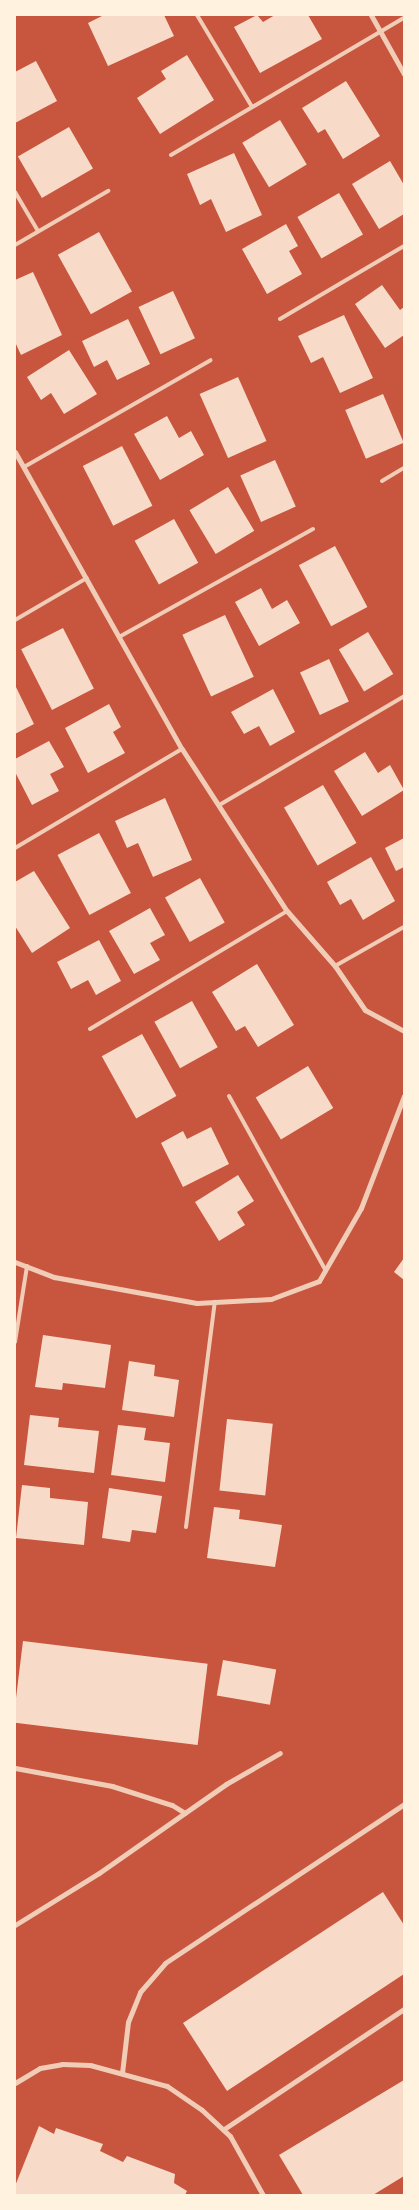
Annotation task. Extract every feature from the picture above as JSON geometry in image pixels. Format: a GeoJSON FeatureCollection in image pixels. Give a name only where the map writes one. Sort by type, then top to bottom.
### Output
{"type":"FeatureCollection","features":[{"type":"Feature","properties":{"kind":"street"},"geometry":{"type":"LineString","coordinates":[[371,15],[404,74]]}},
{"type":"Feature","properties":{"kind":"street"},"geometry":{"type":"LineString","coordinates":[[15,452],[182,749],[221,804],[287,911],[335,966],[365,1010],[404,1031]]}},
{"type":"Feature","properties":{"kind":"street"},"geometry":{"type":"LineString","coordinates":[[15,1262],[64,1278],[197,1303],[271,1299],[319,1281],[326,1272],[361,1208],[404,1096]]}},
{"type":"Feature","properties":{"kind":"street"},"geometry":{"type":"LineString","coordinates":[[15,1925],[99,1873],[185,1813],[280,1753]]}},
{"type":"Feature","properties":{"kind":"street"},"geometry":{"type":"LineString","coordinates":[[15,1768],[112,1786],[172,1805],[185,1813]]}},
{"type":"Feature","properties":{"kind":"street"},"geometry":{"type":"LineString","coordinates":[[122,2073],[128,2022],[140,1992],[165,1964],[404,1804]]}},
{"type":"Feature","properties":{"kind":"street"},"geometry":{"type":"LineString","coordinates":[[224,2129],[404,2009]]}},
{"type":"Feature","properties":{"kind":"street"},"geometry":{"type":"LineString","coordinates":[[15,2083],[40,2068],[62,2064],[90,2065],[167,2086],[224,2129],[263,2195]]}},
{"type":"Feature","properties":{"kind":"lane"},"geometry":{"type":"LineString","coordinates":[[197,15],[252,107]]}},
{"type":"Feature","properties":{"kind":"lane"},"geometry":{"type":"LineString","coordinates":[[171,155],[404,18]]}},
{"type":"Feature","properties":{"kind":"lane"},"geometry":{"type":"LineString","coordinates":[[15,245],[108,191]]}},
{"type":"Feature","properties":{"kind":"lane"},"geometry":{"type":"LineString","coordinates":[[15,192],[38,231]]}},
{"type":"Feature","properties":{"kind":"lane"},"geometry":{"type":"LineString","coordinates":[[280,319],[404,246]]}},
{"type":"Feature","properties":{"kind":"lane"},"geometry":{"type":"LineString","coordinates":[[24,467],[211,360]]}},
{"type":"Feature","properties":{"kind":"lane"},"geometry":{"type":"LineString","coordinates":[[382,481],[404,468]]}},
{"type":"Feature","properties":{"kind":"lane"},"geometry":{"type":"LineString","coordinates":[[119,636],[313,529]]}},
{"type":"Feature","properties":{"kind":"lane"},"geometry":{"type":"LineString","coordinates":[[15,620],[87,578]]}},
{"type":"Feature","properties":{"kind":"lane"},"geometry":{"type":"LineString","coordinates":[[221,804],[404,696]]}},
{"type":"Feature","properties":{"kind":"lane"},"geometry":{"type":"LineString","coordinates":[[15,848],[182,749]]}},
{"type":"Feature","properties":{"kind":"lane"},"geometry":{"type":"LineString","coordinates":[[90,1029],[287,911]]}},
{"type":"Feature","properties":{"kind":"lane"},"geometry":{"type":"LineString","coordinates":[[335,966],[404,927]]}},
{"type":"Feature","properties":{"kind":"lane"},"geometry":{"type":"LineString","coordinates":[[229,1096],[326,1272]]}},
{"type":"Feature","properties":{"kind":"lane"},"geometry":{"type":"LineString","coordinates":[[15,1342],[27,1266]]}},
{"type":"Feature","properties":{"kind":"lane"},"geometry":{"type":"LineString","coordinates":[[186,1527],[215,1302]]}},
{"type":"Feature","properties":{"kind":"building"},"geometry":{"type":"Polygon","coordinates":[[[104,15],[164,15],[174,36],[108,66],[88,23],[104,15]]]}},
{"type":"Feature","properties":{"kind":"building"},"geometry":{"type":"Polygon","coordinates":[[[257,15],[263,22],[275,15],[308,15],[322,39],[260,73],[234,27],[257,15]]]}},
{"type":"Feature","properties":{"kind":"building"},"geometry":{"type":"Polygon","coordinates":[[[187,55],[214,100],[160,134],[137,98],[166,79],[161,71],[187,55]]]}},
{"type":"Feature","properties":{"kind":"building"},"geometry":{"type":"Polygon","coordinates":[[[36,61],[57,101],[15,123],[15,72],[36,61]]]}},
{"type":"Feature","properties":{"kind":"building"},"geometry":{"type":"Polygon","coordinates":[[[346,81],[380,136],[343,159],[325,129],[318,133],[302,108],[346,81]]]}},
{"type":"Feature","properties":{"kind":"building"},"geometry":{"type":"Polygon","coordinates":[[[280,120],[307,165],[269,187],[242,143],[280,120]]]}},
{"type":"Feature","properties":{"kind":"building"},"geometry":{"type":"Polygon","coordinates":[[[69,127],[93,169],[42,198],[18,156],[69,127]]]}},
{"type":"Feature","properties":{"kind":"building"},"geometry":{"type":"Polygon","coordinates":[[[234,153],[262,215],[226,232],[211,199],[200,205],[187,174],[234,153]]]}},
{"type":"Feature","properties":{"kind":"building"},"geometry":{"type":"Polygon","coordinates":[[[390,161],[404,185],[404,214],[379,229],[352,184],[390,161]]]}},
{"type":"Feature","properties":{"kind":"building"},"geometry":{"type":"Polygon","coordinates":[[[339,193],[363,235],[321,259],[297,217],[339,193]]]}},
{"type":"Feature","properties":{"kind":"building"},"geometry":{"type":"Polygon","coordinates":[[[286,224],[298,246],[289,251],[302,274],[267,294],[242,249],[286,224]]]}},
{"type":"Feature","properties":{"kind":"building"},"geometry":{"type":"Polygon","coordinates":[[[99,232],[132,291],[91,314],[58,255],[99,232]]]}},
{"type":"Feature","properties":{"kind":"building"},"geometry":{"type":"Polygon","coordinates":[[[33,272],[62,335],[21,355],[15,342],[15,280],[33,272]]]}},
{"type":"Feature","properties":{"kind":"building"},"geometry":{"type":"Polygon","coordinates":[[[382,285],[400,310],[404,307],[404,335],[385,348],[355,304],[382,285]]]}},
{"type":"Feature","properties":{"kind":"building"},"geometry":{"type":"Polygon","coordinates":[[[173,291],[195,338],[161,354],[139,307],[173,291]]]}},
{"type":"Feature","properties":{"kind":"building"},"geometry":{"type":"Polygon","coordinates":[[[344,315],[373,378],[340,393],[323,357],[311,363],[298,336],[344,315]]]}},
{"type":"Feature","properties":{"kind":"building"},"geometry":{"type":"Polygon","coordinates":[[[128,319],[150,364],[117,380],[107,360],[94,367],[82,341],[128,319]]]}},
{"type":"Feature","properties":{"kind":"building"},"geometry":{"type":"Polygon","coordinates":[[[69,350],[97,394],[64,414],[51,393],[41,400],[27,377],[69,350]]]}},
{"type":"Feature","properties":{"kind":"building"},"geometry":{"type":"Polygon","coordinates":[[[238,377],[266,441],[228,458],[200,394],[238,377]]]}},
{"type":"Feature","properties":{"kind":"building"},"geometry":{"type":"Polygon","coordinates":[[[383,394],[404,443],[366,459],[345,410],[383,394]]]}},
{"type":"Feature","properties":{"kind":"building"},"geometry":{"type":"Polygon","coordinates":[[[167,416],[179,438],[191,431],[204,455],[160,480],[134,434],[167,416]]]}},
{"type":"Feature","properties":{"kind":"building"},"geometry":{"type":"Polygon","coordinates":[[[122,446],[152,506],[113,526],[83,466],[122,446]]]}},
{"type":"Feature","properties":{"kind":"building"},"geometry":{"type":"Polygon","coordinates":[[[275,460],[296,507],[261,522],[240,475],[275,460]]]}},
{"type":"Feature","properties":{"kind":"building"},"geometry":{"type":"Polygon","coordinates":[[[228,487],[254,531],[216,554],[189,510],[228,487]]]}},
{"type":"Feature","properties":{"kind":"building"},"geometry":{"type":"Polygon","coordinates":[[[174,519],[198,563],[159,585],[135,541],[174,519]]]}},
{"type":"Feature","properties":{"kind":"building"},"geometry":{"type":"Polygon","coordinates":[[[335,546],[367,607],[331,626],[299,565],[335,546]]]}},
{"type":"Feature","properties":{"kind":"building"},"geometry":{"type":"Polygon","coordinates":[[[261,588],[272,609],[287,600],[300,623],[259,646],[235,602],[261,588]]]}},
{"type":"Feature","properties":{"kind":"building"},"geometry":{"type":"Polygon","coordinates":[[[225,615],[254,677],[211,696],[182,635],[225,615]]]}},
{"type":"Feature","properties":{"kind":"building"},"geometry":{"type":"Polygon","coordinates":[[[63,628],[94,689],[52,710],[21,649],[63,628]]]}},
{"type":"Feature","properties":{"kind":"building"},"geometry":{"type":"Polygon","coordinates":[[[368,632],[393,674],[364,692],[339,650],[368,632]]]}},
{"type":"Feature","properties":{"kind":"building"},"geometry":{"type":"Polygon","coordinates":[[[329,659],[349,702],[320,715],[300,673],[329,659]]]}},
{"type":"Feature","properties":{"kind":"building"},"geometry":{"type":"Polygon","coordinates":[[[15,685],[34,724],[15,734],[15,685]]]}},
{"type":"Feature","properties":{"kind":"building"},"geometry":{"type":"Polygon","coordinates":[[[273,689],[295,732],[270,746],[259,726],[244,734],[231,712],[273,689]]]}},
{"type":"Feature","properties":{"kind":"building"},"geometry":{"type":"Polygon","coordinates":[[[109,704],[121,727],[113,732],[125,753],[88,773],[65,728],[109,704]]]}},
{"type":"Feature","properties":{"kind":"building"},"geometry":{"type":"Polygon","coordinates":[[[49,741],[64,767],[50,774],[59,791],[32,805],[15,772],[15,759],[49,741]]]}},
{"type":"Feature","properties":{"kind":"building"},"geometry":{"type":"Polygon","coordinates":[[[365,752],[378,773],[390,765],[404,790],[362,816],[334,771],[365,752]]]}},
{"type":"Feature","properties":{"kind":"building"},"geometry":{"type":"Polygon","coordinates":[[[323,785],[357,843],[318,866],[284,808],[323,785]]]}},
{"type":"Feature","properties":{"kind":"building"},"geometry":{"type":"Polygon","coordinates":[[[165,798],[192,860],[153,877],[138,843],[127,848],[115,821],[165,798]]]}},
{"type":"Feature","properties":{"kind":"building"},"geometry":{"type":"Polygon","coordinates":[[[99,833],[131,893],[89,915],[58,855],[99,833]]]}},
{"type":"Feature","properties":{"kind":"building"},"geometry":{"type":"Polygon","coordinates":[[[404,838],[404,867],[396,871],[385,848],[404,838]]]}},
{"type":"Feature","properties":{"kind":"building"},"geometry":{"type":"Polygon","coordinates":[[[371,857],[395,901],[363,920],[351,899],[340,905],[327,882],[371,857]]]}},
{"type":"Feature","properties":{"kind":"building"},"geometry":{"type":"Polygon","coordinates":[[[34,871],[70,928],[32,953],[15,926],[15,882],[34,871]]]}},
{"type":"Feature","properties":{"kind":"building"},"geometry":{"type":"Polygon","coordinates":[[[200,878],[225,923],[190,942],[165,897],[200,878]]]}},
{"type":"Feature","properties":{"kind":"building"},"geometry":{"type":"Polygon","coordinates":[[[150,908],[165,935],[150,943],[160,960],[134,974],[109,931],[150,908]]]}},
{"type":"Feature","properties":{"kind":"building"},"geometry":{"type":"Polygon","coordinates":[[[99,940],[121,981],[96,995],[88,980],[71,989],[57,962],[99,940]]]}},
{"type":"Feature","properties":{"kind":"building"},"geometry":{"type":"Polygon","coordinates":[[[257,964],[294,1025],[258,1047],[245,1026],[236,1031],[212,992],[257,964]]]}},
{"type":"Feature","properties":{"kind":"building"},"geometry":{"type":"Polygon","coordinates":[[[192,1001],[218,1047],[180,1068],[154,1022],[192,1001]]]}},
{"type":"Feature","properties":{"kind":"building"},"geometry":{"type":"Polygon","coordinates":[[[142,1034],[176,1096],[136,1118],[102,1056],[142,1034]]]}},
{"type":"Feature","properties":{"kind":"building"},"geometry":{"type":"Polygon","coordinates":[[[308,1066],[333,1108],[281,1139],[256,1097],[308,1066]]]}},
{"type":"Feature","properties":{"kind":"building"},"geometry":{"type":"Polygon","coordinates":[[[211,1127],[229,1164],[183,1187],[161,1143],[183,1131],[187,1139],[211,1127]]]}},
{"type":"Feature","properties":{"kind":"building"},"geometry":{"type":"Polygon","coordinates":[[[238,1175],[254,1201],[237,1212],[245,1225],[219,1241],[195,1202],[238,1175]]]}},
{"type":"Feature","properties":{"kind":"building"},"geometry":{"type":"Polygon","coordinates":[[[404,1258],[404,1280],[394,1272],[404,1258]]]}},
{"type":"Feature","properties":{"kind":"building"},"geometry":{"type":"Polygon","coordinates":[[[43,1335],[111,1345],[105,1388],[63,1383],[62,1390],[35,1387],[43,1335]]]}},
{"type":"Feature","properties":{"kind":"building"},"geometry":{"type":"Polygon","coordinates":[[[129,1361],[155,1365],[154,1376],[179,1380],[174,1417],[122,1410],[129,1361]]]}},
{"type":"Feature","properties":{"kind":"building"},"geometry":{"type":"Polygon","coordinates":[[[30,1415],[59,1418],[58,1427],[99,1431],[94,1473],[24,1465],[30,1415]]]}},
{"type":"Feature","properties":{"kind":"building"},"geometry":{"type":"Polygon","coordinates":[[[227,1419],[273,1424],[265,1495],[219,1491],[227,1419]]]}},
{"type":"Feature","properties":{"kind":"building"},"geometry":{"type":"Polygon","coordinates":[[[118,1425],[146,1428],[144,1440],[170,1443],[165,1482],[111,1475],[118,1425]]]}},
{"type":"Feature","properties":{"kind":"building"},"geometry":{"type":"Polygon","coordinates":[[[22,1485],[50,1488],[50,1498],[88,1502],[84,1545],[16,1538],[22,1485]]]}},
{"type":"Feature","properties":{"kind":"building"},"geometry":{"type":"Polygon","coordinates":[[[109,1488],[162,1496],[156,1533],[132,1530],[130,1542],[102,1538],[109,1488]]]}},
{"type":"Feature","properties":{"kind":"building"},"geometry":{"type":"Polygon","coordinates":[[[214,1507],[240,1510],[239,1519],[282,1525],[275,1567],[207,1558],[214,1507]]]}},
{"type":"Feature","properties":{"kind":"building"},"geometry":{"type":"Polygon","coordinates":[[[23,1641],[208,1664],[198,1745],[15,1723],[15,1706],[23,1641]]]}},
{"type":"Feature","properties":{"kind":"building"},"geometry":{"type":"Polygon","coordinates":[[[223,1660],[276,1669],[270,1705],[217,1695],[223,1660]]]}},
{"type":"Feature","properties":{"kind":"building"},"geometry":{"type":"Polygon","coordinates":[[[383,1892],[404,1925],[404,1974],[227,2091],[183,2023],[383,1892]]]}},
{"type":"Feature","properties":{"kind":"building"},"geometry":{"type":"Polygon","coordinates":[[[404,2080],[404,2176],[373,2195],[303,2195],[279,2155],[404,2080]]]}},
{"type":"Feature","properties":{"kind":"building"},"geometry":{"type":"Polygon","coordinates":[[[39,2126],[54,2134],[56,2128],[103,2144],[100,2151],[123,2162],[127,2156],[175,2174],[174,2183],[187,2191],[185,2195],[15,2195],[15,2186],[39,2126]]]}}]}
